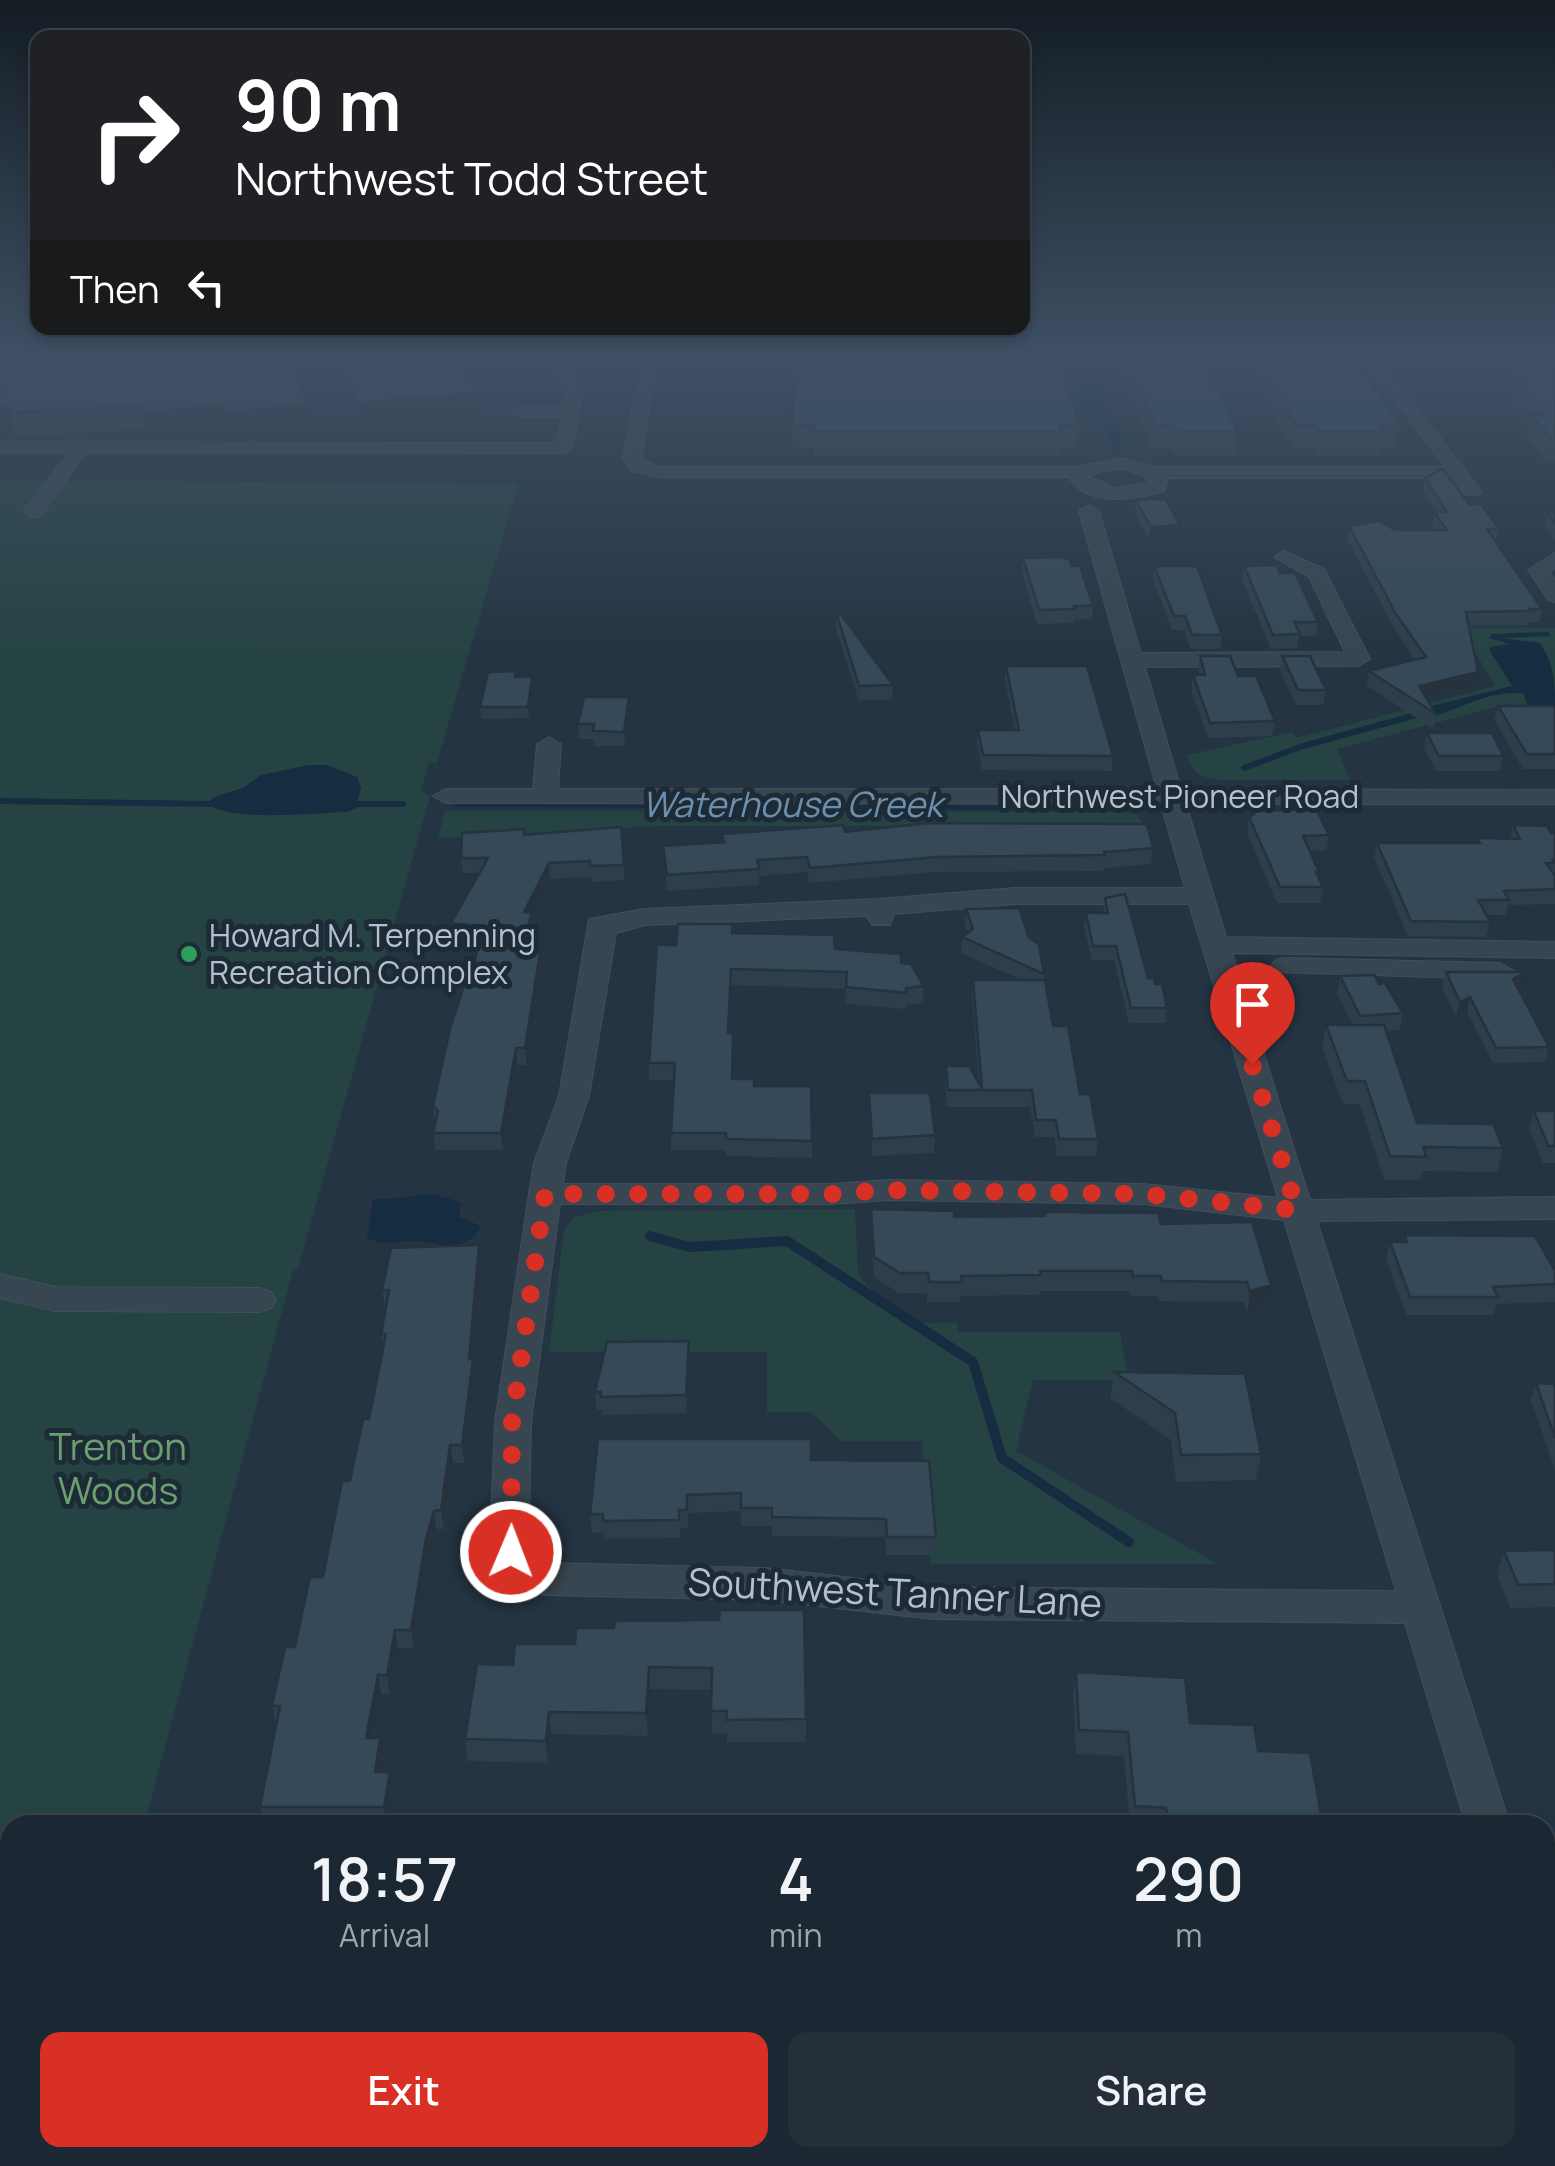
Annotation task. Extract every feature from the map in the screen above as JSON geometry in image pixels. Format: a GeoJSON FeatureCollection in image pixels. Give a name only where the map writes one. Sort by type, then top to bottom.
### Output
{"type":"FeatureCollection","features":[{"type":"Feature","properties":{"kind":"street"},"geometry":{"type":"LineString","coordinates":[[32,512],[75,456]]}},
{"type":"Feature","properties":{"kind":"street"},"geometry":{"type":"LineString","coordinates":[[633,456],[638,467],[658,472],[1080,472],[1114,464],[1153,472],[1458,473]]}},
{"type":"Feature","properties":{"kind":"street"},"geometry":{"type":"LineString","coordinates":[[1444,456],[1472,491]]}},
{"type":"Feature","properties":{"kind":"street"},"geometry":{"type":"LineString","coordinates":[[1080,472],[1078,479],[1085,486],[1122,494],[1156,486],[1160,479],[1153,472]]}},
{"type":"Feature","properties":{"kind":"street"},"geometry":{"type":"LineString","coordinates":[[1088,511],[1200,896],[1485,1815]]}},
{"type":"Feature","properties":{"kind":"street"},"geometry":{"type":"LineString","coordinates":[[1132,660],[1360,659],[1317,573],[1284,557]]}},
{"type":"Feature","properties":{"kind":"street"},"geometry":{"type":"LineString","coordinates":[[1548,562],[1541,576],[1555,596]]}},
{"type":"Feature","properties":{"kind":"street"},"geometry":{"type":"LineString","coordinates":[[545,796],[550,744]]}},
{"type":"Feature","properties":{"kind":"street","name":"Northwest Pioneer Road"},"geometry":{"type":"LineString","coordinates":[[445,796],[1555,797]]}},
{"type":"Feature","properties":{"kind":"street"},"geometry":{"type":"LineString","coordinates":[[1200,896],[1015,896],[880,913],[644,917],[602,926],[574,1096],[555,1144],[545,1194],[831,1194],[888,1190],[1143,1194],[1297,1210],[1555,1208]]}},
{"type":"Feature","properties":{"kind":"street"},"geometry":{"type":"LineString","coordinates":[[1219,955],[1555,950]]}},
{"type":"Feature","properties":{"kind":"street"},"geometry":{"type":"LineString","coordinates":[[1219,955],[1500,971]]}},
{"type":"Feature","properties":{"kind":"street","name":"Southwest Tanner Lane"},"geometry":{"type":"LineString","coordinates":[[545,1194],[512,1422],[514,1485],[506,1564],[544,1580],[765,1584],[934,1603],[1421,1606]]}},
{"type":"Feature","properties":{"kind":"street"},"geometry":{"type":"LineString","coordinates":[[0,1286],[54,1299],[259,1300]]}},
{"type":"Feature","properties":{"kind":"green space","name":"Howard M. Terpenning Recreation Complex"},"geometry":{"type":"Polygon","coordinates":[[[0,480],[518,484],[437,763],[429,761],[421,791],[430,796],[298,1269],[293,1270],[147,1815],[0,1815],[0,480]]]}},
{"type":"Feature","properties":{"kind":"green space"},"geometry":{"type":"Polygon","coordinates":[[[1461,628],[1555,628],[1555,712],[1512,712],[1507,704],[1337,749],[1350,780],[1220,780],[1203,776],[1192,766],[1187,755],[1293,732],[1297,738],[1495,686],[1461,628]]]}},
{"type":"Feature","properties":{"kind":"green space","name":"Howard M. Terpenning Recreation Complex"},"geometry":{"type":"Polygon","coordinates":[[[445,811],[1120,812],[1137,815],[1145,826],[658,826],[438,838],[445,811]]]}},
{"type":"Feature","properties":{"kind":"green space"},"geometry":{"type":"Polygon","coordinates":[[[855,1209],[858,1275],[903,1323],[957,1323],[958,1332],[1120,1332],[1129,1380],[1033,1380],[1016,1451],[1218,1564],[931,1564],[922,1441],[841,1441],[811,1412],[767,1412],[767,1352],[549,1352],[564,1230],[575,1217],[599,1211],[855,1209]]]}},
{"type":"Feature","properties":{"kind":"water"},"geometry":{"type":"Polygon","coordinates":[[[1548,632],[1550,636],[1500,638],[1540,643],[1553,675],[1555,710],[1528,710],[1524,694],[1512,693],[1487,697],[1426,719],[1416,710],[1512,686],[1490,651],[1490,647],[1510,644],[1489,638],[1491,634],[1548,632]]]}},
{"type":"Feature","properties":{"kind":"water"},"geometry":{"type":"Polygon","coordinates":[[[327,765],[357,777],[361,788],[356,808],[347,812],[254,815],[219,810],[207,804],[261,775],[327,765]]]}},
{"type":"Feature","properties":{"kind":"water"},"geometry":{"type":"Polygon","coordinates":[[[432,1194],[461,1202],[459,1217],[481,1226],[474,1237],[455,1247],[420,1241],[380,1243],[367,1238],[373,1200],[432,1194]]]}},
{"type":"Feature","properties":{"kind":"building"},"geometry":{"type":"Polygon","coordinates":[[[1443,469],[1469,504],[1481,504],[1499,529],[1487,529],[1542,609],[1466,612],[1478,672],[1419,686],[1436,714],[1369,671],[1426,657],[1396,614],[1349,526],[1379,521],[1395,530],[1447,530],[1434,512],[1447,512],[1425,478],[1443,469]]]}},
{"type":"Feature","properties":{"kind":"building"},"geometry":{"type":"Polygon","coordinates":[[[1165,499],[1180,525],[1151,527],[1136,500],[1165,499]]]}},
{"type":"Feature","properties":{"kind":"building"},"geometry":{"type":"Polygon","coordinates":[[[1023,558],[1070,560],[1071,566],[1080,566],[1093,606],[1039,610],[1023,558]]]}},
{"type":"Feature","properties":{"kind":"building"},"geometry":{"type":"Polygon","coordinates":[[[1277,565],[1280,573],[1295,573],[1318,622],[1294,622],[1300,634],[1273,635],[1244,566],[1277,565]]]}},
{"type":"Feature","properties":{"kind":"building"},"geometry":{"type":"Polygon","coordinates":[[[1154,566],[1197,566],[1222,635],[1192,635],[1185,616],[1174,616],[1154,566]]]}},
{"type":"Feature","properties":{"kind":"building"},"geometry":{"type":"Polygon","coordinates":[[[840,613],[893,685],[859,686],[837,615],[840,613]]]}},
{"type":"Feature","properties":{"kind":"building"},"geometry":{"type":"Polygon","coordinates":[[[1200,656],[1230,656],[1238,676],[1256,676],[1275,721],[1210,723],[1193,675],[1205,675],[1200,656]]]}},
{"type":"Feature","properties":{"kind":"building"},"geometry":{"type":"Polygon","coordinates":[[[1282,656],[1310,656],[1326,690],[1298,690],[1282,656]]]}},
{"type":"Feature","properties":{"kind":"building"},"geometry":{"type":"Polygon","coordinates":[[[1006,666],[1087,666],[1113,756],[983,755],[978,730],[1019,730],[1006,666]]]}},
{"type":"Feature","properties":{"kind":"building"},"geometry":{"type":"Polygon","coordinates":[[[515,671],[515,677],[532,676],[528,707],[480,707],[488,672],[515,671]]]}},
{"type":"Feature","properties":{"kind":"building"},"geometry":{"type":"Polygon","coordinates":[[[584,697],[629,697],[624,732],[593,731],[594,724],[578,724],[584,697]]]}},
{"type":"Feature","properties":{"kind":"building"},"geometry":{"type":"Polygon","coordinates":[[[1498,706],[1555,706],[1555,754],[1527,754],[1498,706]]]}},
{"type":"Feature","properties":{"kind":"building"},"geometry":{"type":"Polygon","coordinates":[[[1427,733],[1492,733],[1503,756],[1439,756],[1427,733]]]}},
{"type":"Feature","properties":{"kind":"building"},"geometry":{"type":"Polygon","coordinates":[[[1316,809],[1329,835],[1303,836],[1323,887],[1280,887],[1249,817],[1253,811],[1316,809]]]}},
{"type":"Feature","properties":{"kind":"building"},"geometry":{"type":"Polygon","coordinates":[[[928,823],[1147,824],[1153,848],[1104,852],[1105,855],[937,857],[810,868],[807,857],[757,860],[759,869],[667,875],[663,846],[724,842],[722,834],[843,825],[845,832],[928,823]]]}},
{"type":"Feature","properties":{"kind":"building"},"geometry":{"type":"Polygon","coordinates":[[[1513,825],[1547,826],[1555,833],[1555,863],[1546,863],[1555,876],[1555,889],[1504,891],[1509,900],[1478,900],[1490,922],[1411,921],[1377,843],[1520,839],[1513,825]]]}},
{"type":"Feature","properties":{"kind":"building"},"geometry":{"type":"Polygon","coordinates":[[[621,827],[624,865],[590,866],[590,861],[549,863],[524,912],[531,913],[525,952],[540,953],[525,1048],[516,1048],[501,1133],[433,1133],[438,1111],[433,1106],[450,1029],[464,985],[471,985],[481,926],[451,923],[488,858],[461,858],[462,833],[524,829],[524,835],[621,827]]]}},
{"type":"Feature","properties":{"kind":"building"},"geometry":{"type":"Polygon","coordinates":[[[1125,894],[1148,978],[1162,984],[1167,1008],[1131,1008],[1116,946],[1093,946],[1086,913],[1108,913],[1105,898],[1125,894]]]}},
{"type":"Feature","properties":{"kind":"building"},"geometry":{"type":"Polygon","coordinates":[[[1019,908],[1029,938],[1039,944],[1044,974],[962,937],[973,929],[966,909],[1019,908]]]}},
{"type":"Feature","properties":{"kind":"building"},"geometry":{"type":"Polygon","coordinates":[[[678,924],[733,924],[732,933],[834,935],[835,949],[901,954],[901,963],[911,964],[924,986],[906,988],[906,993],[846,987],[847,972],[731,969],[728,1033],[733,1033],[732,1079],[754,1079],[754,1086],[811,1086],[812,1141],[726,1139],[726,1133],[671,1133],[675,1063],[649,1063],[657,945],[676,945],[678,924]]]}},
{"type":"Feature","properties":{"kind":"building"},"geometry":{"type":"Polygon","coordinates":[[[1446,972],[1528,972],[1513,979],[1549,1047],[1496,1048],[1470,997],[1460,1002],[1446,972]]]}},
{"type":"Feature","properties":{"kind":"building"},"geometry":{"type":"Polygon","coordinates":[[[1374,975],[1379,984],[1385,983],[1403,1013],[1360,1016],[1340,976],[1374,975]]]}},
{"type":"Feature","properties":{"kind":"building"},"geometry":{"type":"Polygon","coordinates":[[[973,980],[1045,980],[1053,1026],[1068,1026],[1080,1094],[1090,1094],[1098,1139],[1059,1139],[1056,1120],[1036,1120],[1032,1090],[948,1090],[946,1066],[969,1066],[982,1088],[973,980]]]}},
{"type":"Feature","properties":{"kind":"building"},"geometry":{"type":"Polygon","coordinates":[[[1326,1025],[1384,1025],[1417,1123],[1493,1124],[1503,1148],[1423,1147],[1426,1157],[1390,1156],[1365,1081],[1347,1081],[1326,1025]]]}},
{"type":"Feature","properties":{"kind":"building"},"geometry":{"type":"Polygon","coordinates":[[[869,1093],[930,1093],[935,1135],[872,1139],[869,1093]]]}},
{"type":"Feature","properties":{"kind":"building"},"geometry":{"type":"Polygon","coordinates":[[[1534,1111],[1555,1111],[1555,1146],[1548,1146],[1534,1111]]]}},
{"type":"Feature","properties":{"kind":"building"},"geometry":{"type":"Polygon","coordinates":[[[871,1209],[954,1211],[954,1217],[1045,1216],[1044,1212],[1158,1213],[1161,1224],[1252,1222],[1271,1285],[1250,1291],[1247,1282],[1162,1281],[1161,1276],[1133,1276],[1132,1271],[1040,1271],[1041,1275],[961,1276],[962,1282],[929,1282],[928,1273],[900,1273],[874,1257],[871,1209]]]}},
{"type":"Feature","properties":{"kind":"building"},"geometry":{"type":"Polygon","coordinates":[[[1404,1235],[1535,1236],[1555,1271],[1555,1284],[1493,1287],[1498,1297],[1410,1297],[1390,1242],[1407,1242],[1404,1235]]]}},
{"type":"Feature","properties":{"kind":"building"},"geometry":{"type":"Polygon","coordinates":[[[479,1245],[469,1359],[473,1359],[462,1445],[450,1445],[441,1510],[434,1511],[426,1539],[411,1630],[395,1630],[387,1675],[378,1675],[366,1738],[380,1738],[375,1772],[390,1772],[384,1807],[260,1807],[280,1706],[272,1706],[285,1647],[295,1647],[310,1577],[323,1577],[342,1481],[350,1481],[363,1419],[369,1419],[386,1334],[381,1334],[389,1290],[382,1290],[391,1248],[479,1245]]]}},
{"type":"Feature","properties":{"kind":"building"},"geometry":{"type":"Polygon","coordinates":[[[689,1341],[686,1395],[601,1397],[601,1392],[595,1392],[607,1342],[689,1341]]]}},
{"type":"Feature","properties":{"kind":"building"},"geometry":{"type":"Polygon","coordinates":[[[1114,1372],[1245,1374],[1261,1454],[1181,1455],[1175,1413],[1114,1372]]]}},
{"type":"Feature","properties":{"kind":"building"},"geometry":{"type":"Polygon","coordinates":[[[1536,1383],[1555,1384],[1555,1438],[1536,1383]]]}},
{"type":"Feature","properties":{"kind":"building"},"geometry":{"type":"Polygon","coordinates":[[[598,1439],[811,1439],[811,1460],[929,1461],[936,1537],[887,1537],[886,1519],[772,1517],[772,1508],[741,1508],[741,1493],[687,1495],[687,1510],[679,1510],[679,1520],[603,1521],[603,1514],[590,1514],[598,1439]]]}},
{"type":"Feature","properties":{"kind":"building"},"geometry":{"type":"Polygon","coordinates":[[[1555,1550],[1555,1584],[1518,1585],[1504,1551],[1555,1550]]]}},
{"type":"Feature","properties":{"kind":"building"},"geometry":{"type":"Polygon","coordinates":[[[720,1610],[804,1610],[806,1719],[726,1720],[727,1711],[711,1711],[712,1668],[649,1667],[646,1713],[549,1712],[546,1741],[465,1739],[477,1664],[513,1665],[515,1644],[575,1644],[576,1628],[614,1628],[615,1621],[719,1620],[720,1610]]]}},
{"type":"Feature","properties":{"kind":"building"},"geometry":{"type":"Polygon","coordinates":[[[1076,1672],[1185,1678],[1190,1723],[1254,1725],[1258,1751],[1310,1753],[1321,1815],[1168,1815],[1166,1808],[1135,1806],[1128,1732],[1079,1730],[1076,1672]]]}},
{"type":"Feature","properties":{"kind":"waterway","name":"Waterhouse Creek"},"geometry":{"type":"LineString","coordinates":[[1244,768],[1303,746],[1423,713]]}},
{"type":"Feature","properties":{"kind":"waterway","name":"Waterhouse Creek"},"geometry":{"type":"LineString","coordinates":[[0,801],[216,804]]}},
{"type":"Feature","properties":{"kind":"waterway","name":"Waterhouse Creek"},"geometry":{"type":"LineString","coordinates":[[346,804],[403,804]]}},
{"type":"Feature","properties":{"kind":"waterway","name":"Waterhouse Creek"},"geometry":{"type":"LineString","coordinates":[[457,804],[1127,807]]}},
{"type":"Feature","properties":{"kind":"waterway"},"geometry":{"type":"LineString","coordinates":[[650,1236],[690,1247],[787,1241],[973,1362],[1002,1458],[1129,1542]]}},
{"type":"Feature","properties":{"kind":"place","name":"Howard M. Terpenning Recreation Complex"},"geometry":{"type":"Point","coordinates":[189,954]}},
{"type":"Feature","properties":{"kind":"route"},"geometry":{"type":"LineString","coordinates":[[511,1552],[512,1422],[545,1194],[831,1194],[888,1190],[1143,1194],[1297,1210],[1252,1064]]}},
{"type":"Feature","properties":{"kind":"park label","name":"Trenton Woods"},"geometry":{"type":"Point","coordinates":[118,1469]}}]}
